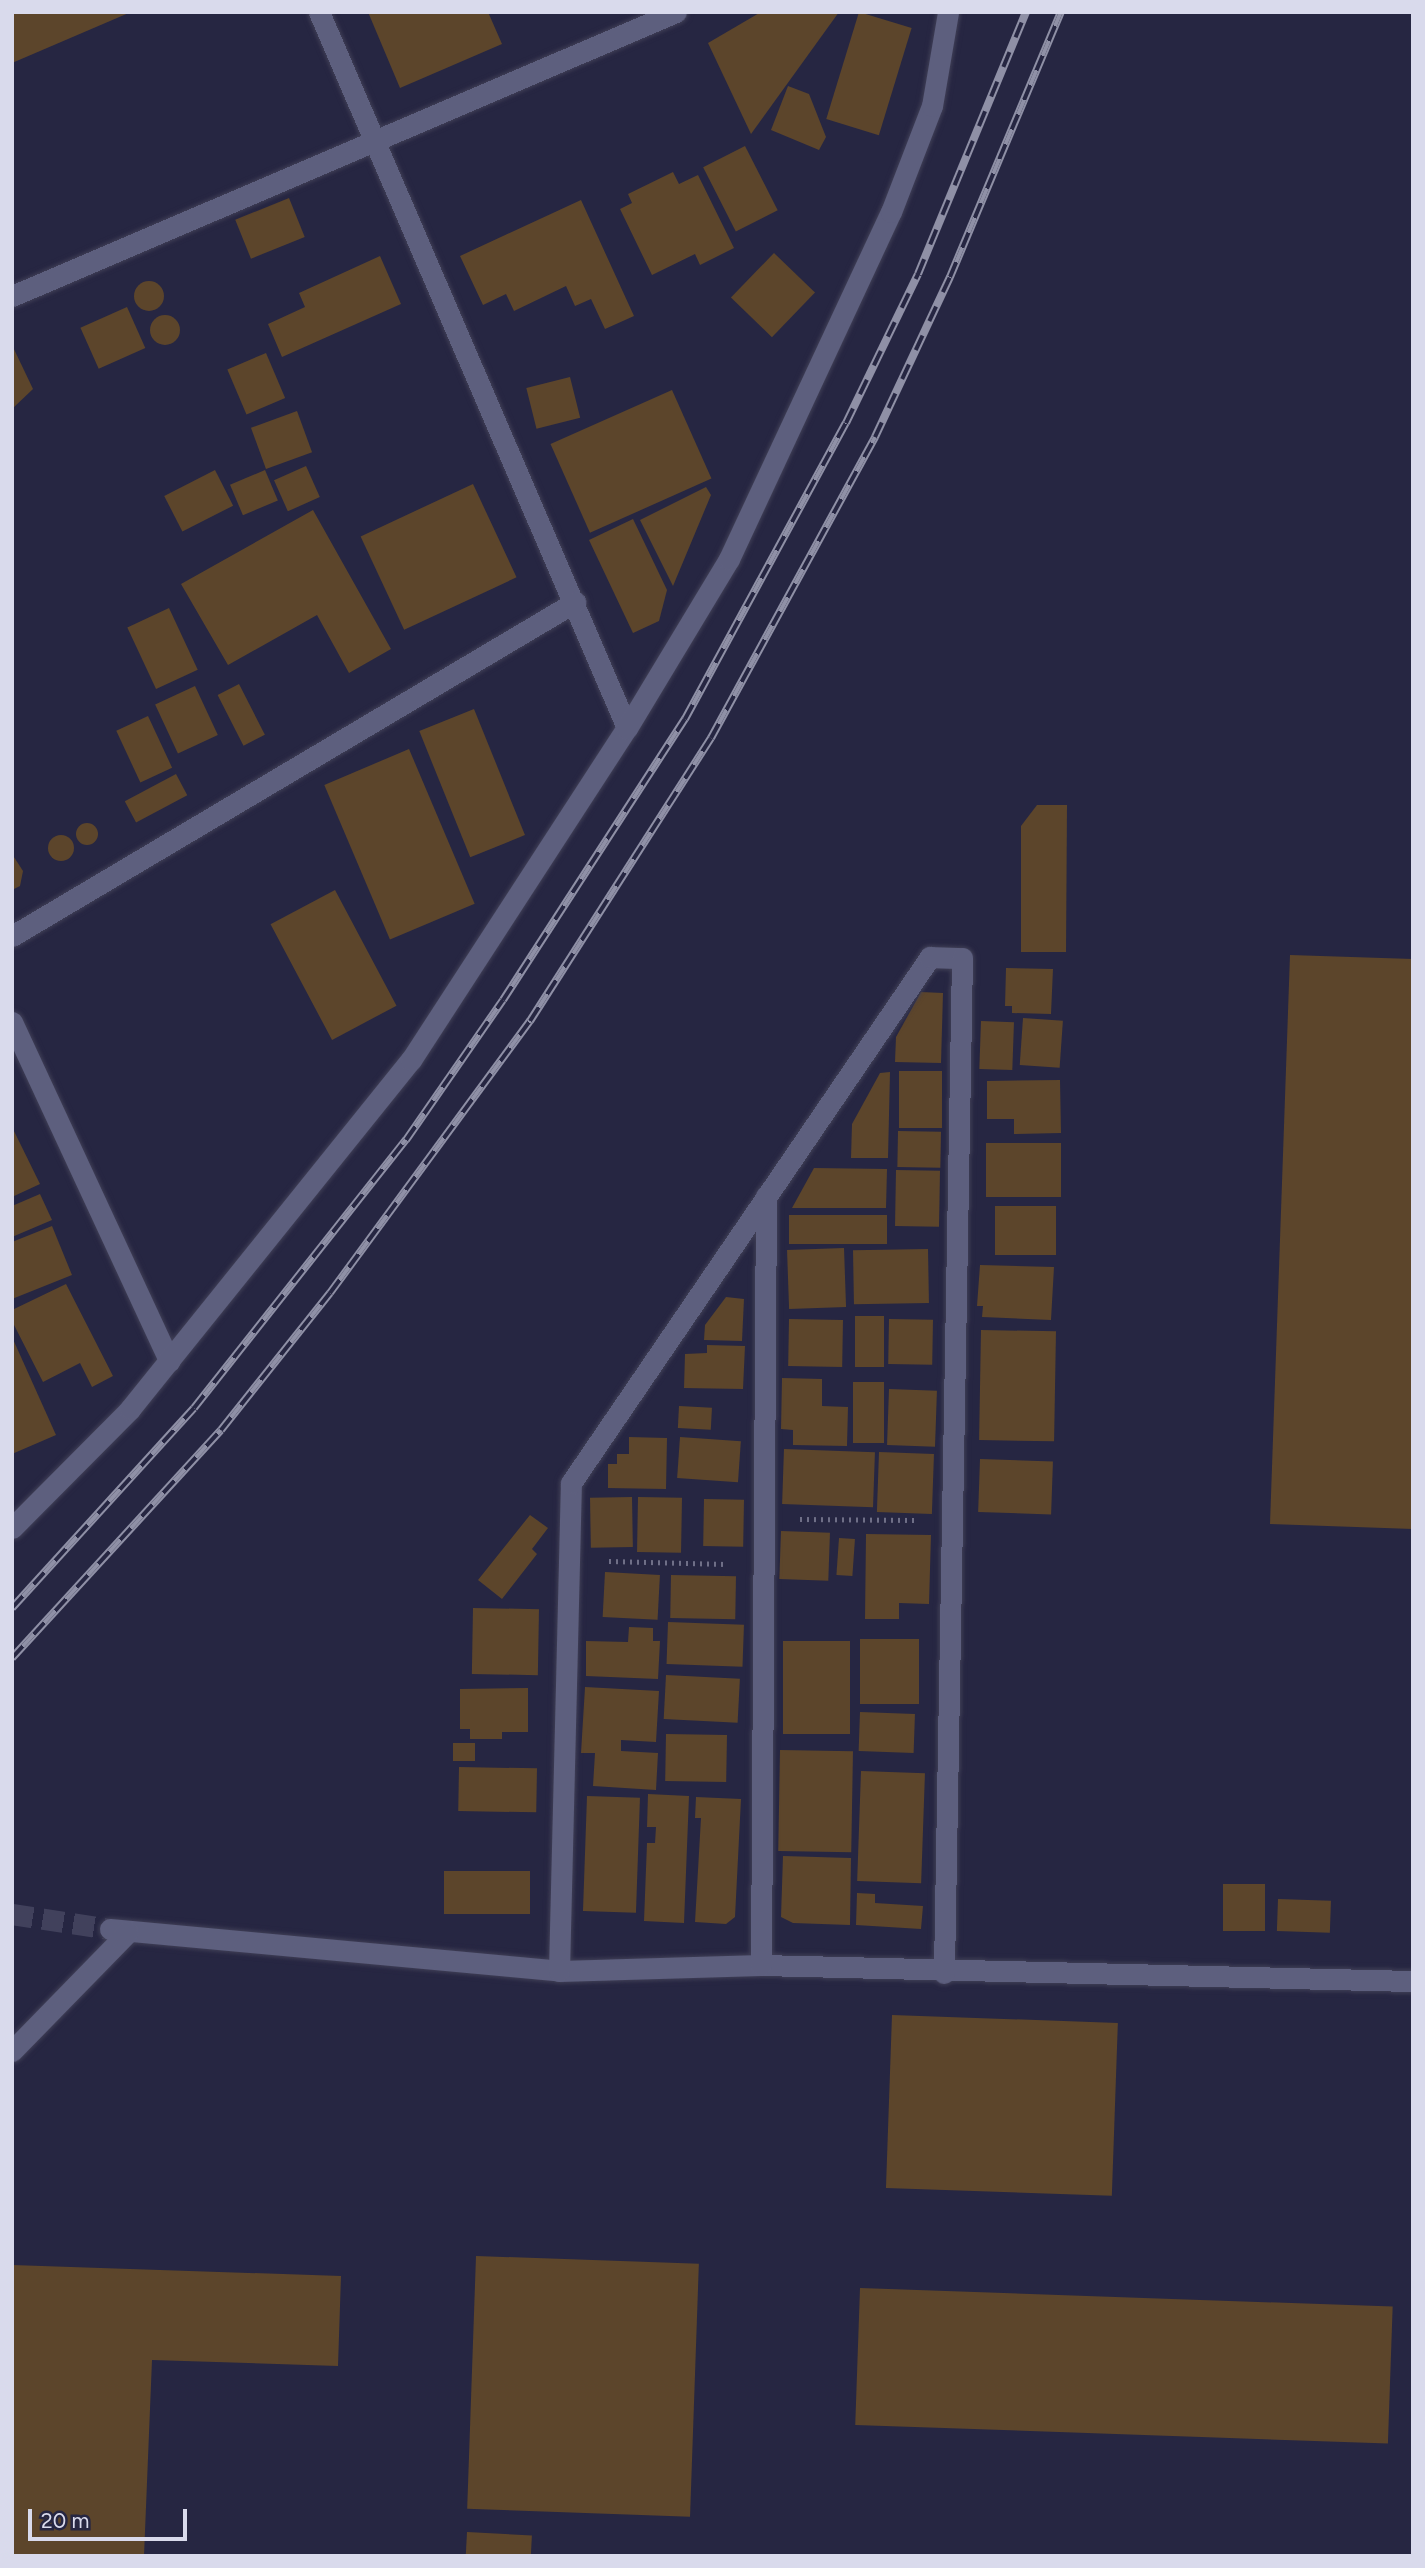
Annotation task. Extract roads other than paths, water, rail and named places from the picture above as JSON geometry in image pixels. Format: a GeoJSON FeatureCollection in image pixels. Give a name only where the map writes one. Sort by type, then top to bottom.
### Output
{"type":"FeatureCollection","features":[{"type":"Feature","properties":{"kind":"street"},"geometry":{"type":"LineString","coordinates":[[319,12],[377,141],[627,728]]}},
{"type":"Feature","properties":{"kind":"street"},"geometry":{"type":"LineString","coordinates":[[12,296],[676,12]]}},
{"type":"Feature","properties":{"kind":"street"},"geometry":{"type":"LineString","coordinates":[[12,1528],[130,1409],[411,1060],[627,728],[729,559],[891,212],[932,106],[948,12]]}},
{"type":"Feature","properties":{"kind":"street"},"geometry":{"type":"LineString","coordinates":[[12,936],[575,602]]}},
{"type":"Feature","properties":{"kind":"street"},"geometry":{"type":"LineString","coordinates":[[559,1971],[571,1483],[930,957],[962,958],[944,1973]]}},
{"type":"Feature","properties":{"kind":"street"},"geometry":{"type":"LineString","coordinates":[[12,1021],[169,1361]]}},
{"type":"Feature","properties":{"kind":"street"},"geometry":{"type":"LineString","coordinates":[[761,1965],[766,1196]]}},
{"type":"Feature","properties":{"kind":"street"},"geometry":{"type":"LineString","coordinates":[[12,2051],[118,1931],[559,1971],[761,1965],[944,1973],[1413,1981]]}},
{"type":"Feature","properties":{"kind":"tunnel"},"geometry":{"type":"LineString","coordinates":[[12,1914],[110,1929]]}},
{"type":"Feature","properties":{"kind":"railway"},"geometry":{"type":"LineString","coordinates":[[12,1608],[194,1408],[406,1140],[503,1000],[685,719],[846,423],[918,274],[1026,12]]}},
{"type":"Feature","properties":{"kind":"railway"},"geometry":{"type":"LineString","coordinates":[[12,1658],[221,1430],[330,1293],[530,1021],[711,738],[875,437],[950,277],[1061,12]]}}]}
